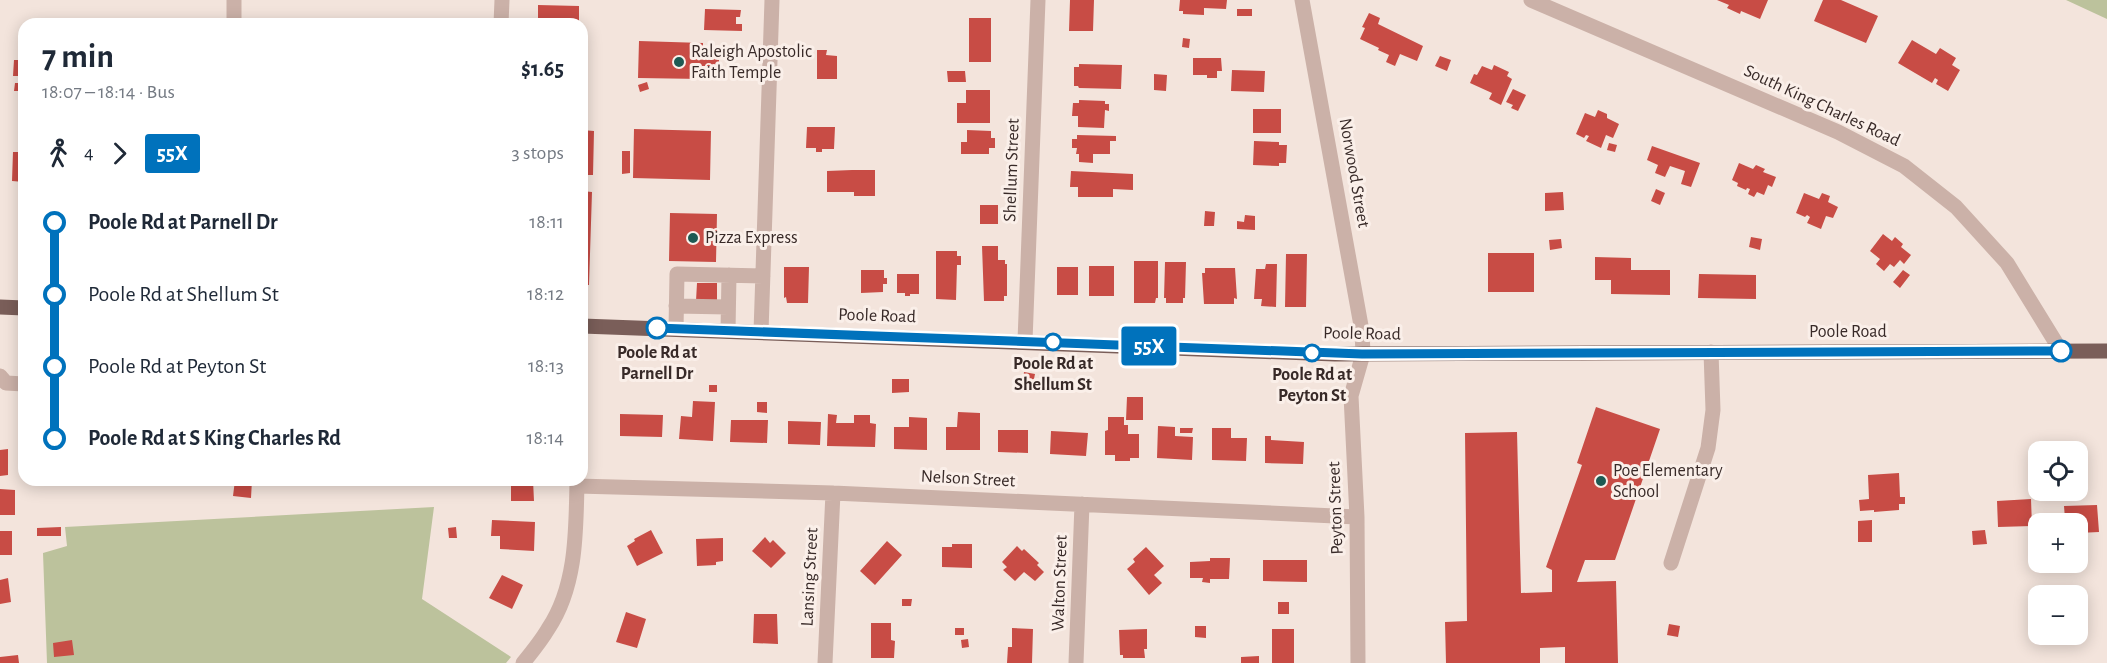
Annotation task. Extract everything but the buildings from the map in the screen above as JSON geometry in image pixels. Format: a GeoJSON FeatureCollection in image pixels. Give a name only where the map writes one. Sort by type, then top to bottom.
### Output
{"type":"FeatureCollection","features":[{"type":"Feature","properties":{"kind":"main road"},"geometry":{"type":"LineString","coordinates":[[0,307],[18,308]]}},
{"type":"Feature","properties":{"kind":"main road","name":"Poole Road"},"geometry":{"type":"LineString","coordinates":[[588,326],[1362,354],[2107,351]]}},
{"type":"Feature","properties":{"kind":"street"},"geometry":{"type":"LineString","coordinates":[[234,0],[234,18]]}},
{"type":"Feature","properties":{"kind":"street"},"geometry":{"type":"LineString","coordinates":[[501,18],[502,0]]}},
{"type":"Feature","properties":{"kind":"street"},"geometry":{"type":"LineString","coordinates":[[761,332],[772,0]]}},
{"type":"Feature","properties":{"kind":"street","name":"Shellum Street"},"geometry":{"type":"LineString","coordinates":[[1025,341],[1038,0]]}},
{"type":"Feature","properties":{"kind":"street","name":"Norwood Street"},"geometry":{"type":"LineString","coordinates":[[1302,0],[1361,322],[1362,354]]}},
{"type":"Feature","properties":{"kind":"street","name":"South King Charles Road"},"geometry":{"type":"LineString","coordinates":[[1530,0],[1554,5],[1838,132],[1904,166],[1956,207],[2007,263],[2061,351]]}},
{"type":"Feature","properties":{"kind":"street"},"geometry":{"type":"LineString","coordinates":[[676,329],[677,274],[762,276]]}},
{"type":"Feature","properties":{"kind":"street"},"geometry":{"type":"LineString","coordinates":[[728,331],[729,275]]}},
{"type":"Feature","properties":{"kind":"street"},"geometry":{"type":"LineString","coordinates":[[676,306],[728,307]]}},
{"type":"Feature","properties":{"kind":"street"},"geometry":{"type":"LineString","coordinates":[[1671,562],[1708,448],[1713,410],[1711,352]]}},
{"type":"Feature","properties":{"kind":"street","name":"Peyton Street"},"geometry":{"type":"LineString","coordinates":[[1358,663],[1357,517],[1351,396],[1362,354]]}},
{"type":"Feature","properties":{"kind":"street"},"geometry":{"type":"LineString","coordinates":[[0,376],[6,383],[18,384]]}},
{"type":"Feature","properties":{"kind":"street","name":"Nelson Street"},"geometry":{"type":"LineString","coordinates":[[588,483],[1357,517]]}},
{"type":"Feature","properties":{"kind":"street"},"geometry":{"type":"LineString","coordinates":[[524,663],[550,628],[565,595],[574,555],[577,486]]}},
{"type":"Feature","properties":{"kind":"street","name":"Lansing Street"},"geometry":{"type":"LineString","coordinates":[[825,663],[833,493]]}},
{"type":"Feature","properties":{"kind":"street","name":"Walton Street"},"geometry":{"type":"LineString","coordinates":[[1076,663],[1082,504]]}},
{"type":"Feature","properties":{"kind":"green space"},"geometry":{"type":"Polygon","coordinates":[[[2066,0],[2107,0],[2107,19],[2066,0]]]}},
{"type":"Feature","properties":{"kind":"green space"},"geometry":{"type":"Polygon","coordinates":[[[434,507],[422,599],[511,657],[506,663],[47,663],[43,553],[67,546],[65,527],[434,507]]]}},
{"type":"Feature","properties":{"kind":"bus line","name":"55X"},"geometry":{"type":"LineString","coordinates":[[657,328],[1362,354],[2061,351]]}},
{"type":"Feature","properties":{"kind":"place","name":"Raleigh Apostolic Faith Temple"},"geometry":{"type":"Point","coordinates":[679,62]}},
{"type":"Feature","properties":{"kind":"place","name":"Pizza Express"},"geometry":{"type":"Point","coordinates":[693,238]}},
{"type":"Feature","properties":{"kind":"place","name":"Poole Rd at Parnell Dr"},"geometry":{"type":"Point","coordinates":[657,328]}},
{"type":"Feature","properties":{"kind":"place","name":"Poole Rd at Shellum St"},"geometry":{"type":"Point","coordinates":[1053,342]}},
{"type":"Feature","properties":{"kind":"place","name":"Poole Rd at Peyton St"},"geometry":{"type":"Point","coordinates":[1312,353]}},
{"type":"Feature","properties":{"kind":"place","name":"Poe Elementary School"},"geometry":{"type":"Point","coordinates":[1601,481]}}]}
